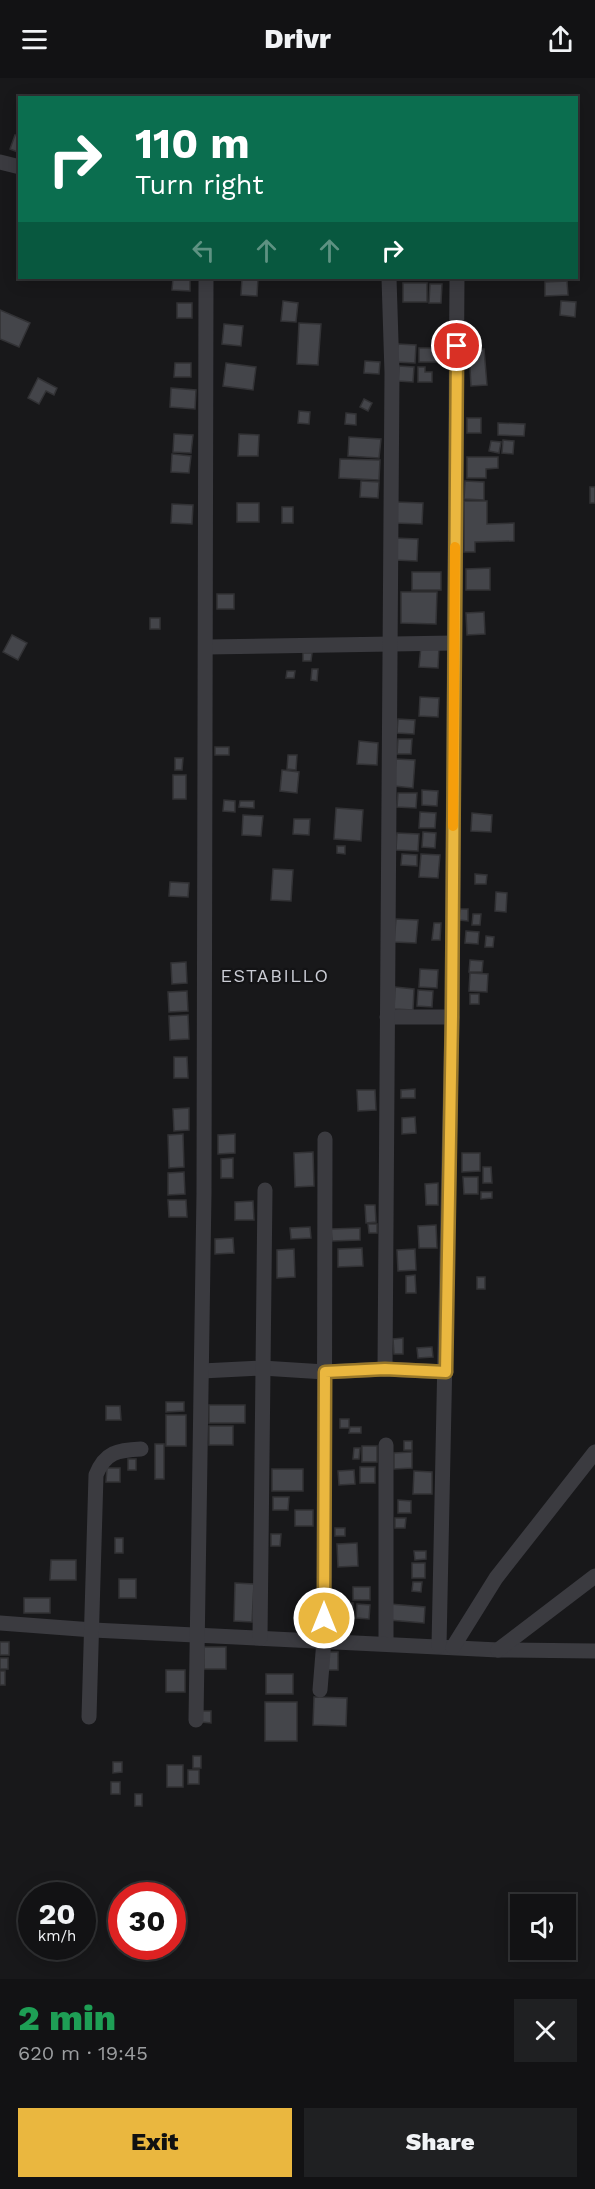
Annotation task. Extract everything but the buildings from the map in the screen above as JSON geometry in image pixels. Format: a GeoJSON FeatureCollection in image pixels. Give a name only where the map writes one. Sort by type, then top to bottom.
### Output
{"type":"FeatureCollection","features":[{"type":"Feature","properties":{"kind":"street"},"geometry":{"type":"LineString","coordinates":[[0,162],[18,166]]}},
{"type":"Feature","properties":{"kind":"street"},"geometry":{"type":"LineString","coordinates":[[196,1720],[202,1371],[206,279]]}},
{"type":"Feature","properties":{"kind":"street"},"geometry":{"type":"LineString","coordinates":[[385,1369],[392,374],[389,279]]}},
{"type":"Feature","properties":{"kind":"street"},"geometry":{"type":"LineString","coordinates":[[446,1646],[446,1372],[452,1017],[458,279]]}},
{"type":"Feature","properties":{"kind":"street"},"geometry":{"type":"LineString","coordinates":[[206,647],[389,642],[454,643]]}},
{"type":"Feature","properties":{"kind":"street"},"geometry":{"type":"LineString","coordinates":[[387,1017],[452,1017]]}},
{"type":"Feature","properties":{"kind":"street"},"geometry":{"type":"LineString","coordinates":[[320,1690],[324,1640],[325,1139]]}},
{"type":"Feature","properties":{"kind":"street"},"geometry":{"type":"LineString","coordinates":[[260,1638],[265,1190]]}},
{"type":"Feature","properties":{"kind":"street"},"geometry":{"type":"LineString","coordinates":[[202,1371],[262,1368],[325,1372],[385,1369],[446,1372]]}},
{"type":"Feature","properties":{"kind":"street"},"geometry":{"type":"LineString","coordinates":[[386,1445],[386,1644]]}},
{"type":"Feature","properties":{"kind":"street"},"geometry":{"type":"LineString","coordinates":[[89,1718],[96,1475],[101,1462],[110,1455],[123,1450],[141,1449]]}},
{"type":"Feature","properties":{"kind":"street"},"geometry":{"type":"LineString","coordinates":[[446,1646],[595,1452]]}},
{"type":"Feature","properties":{"kind":"street"},"geometry":{"type":"LineString","coordinates":[[498,1650],[595,1576]]}},
{"type":"Feature","properties":{"kind":"street"},"geometry":{"type":"LineString","coordinates":[[0,1623],[93,1630],[498,1650],[595,1651]]}},
{"type":"Feature","properties":{"kind":"slow traffic"},"geometry":{"type":"LineString","coordinates":[[453,826],[455,547]]}},
{"type":"Feature","properties":{"kind":"district","name":"ESTABILLO"},"geometry":{"type":"Point","coordinates":[275,976]}},
{"type":"Feature","properties":{"kind":"route"},"geometry":{"type":"LineString","coordinates":[[324,1618],[325,1372],[385,1369],[446,1372],[452,1017],[457,346]]}}]}
